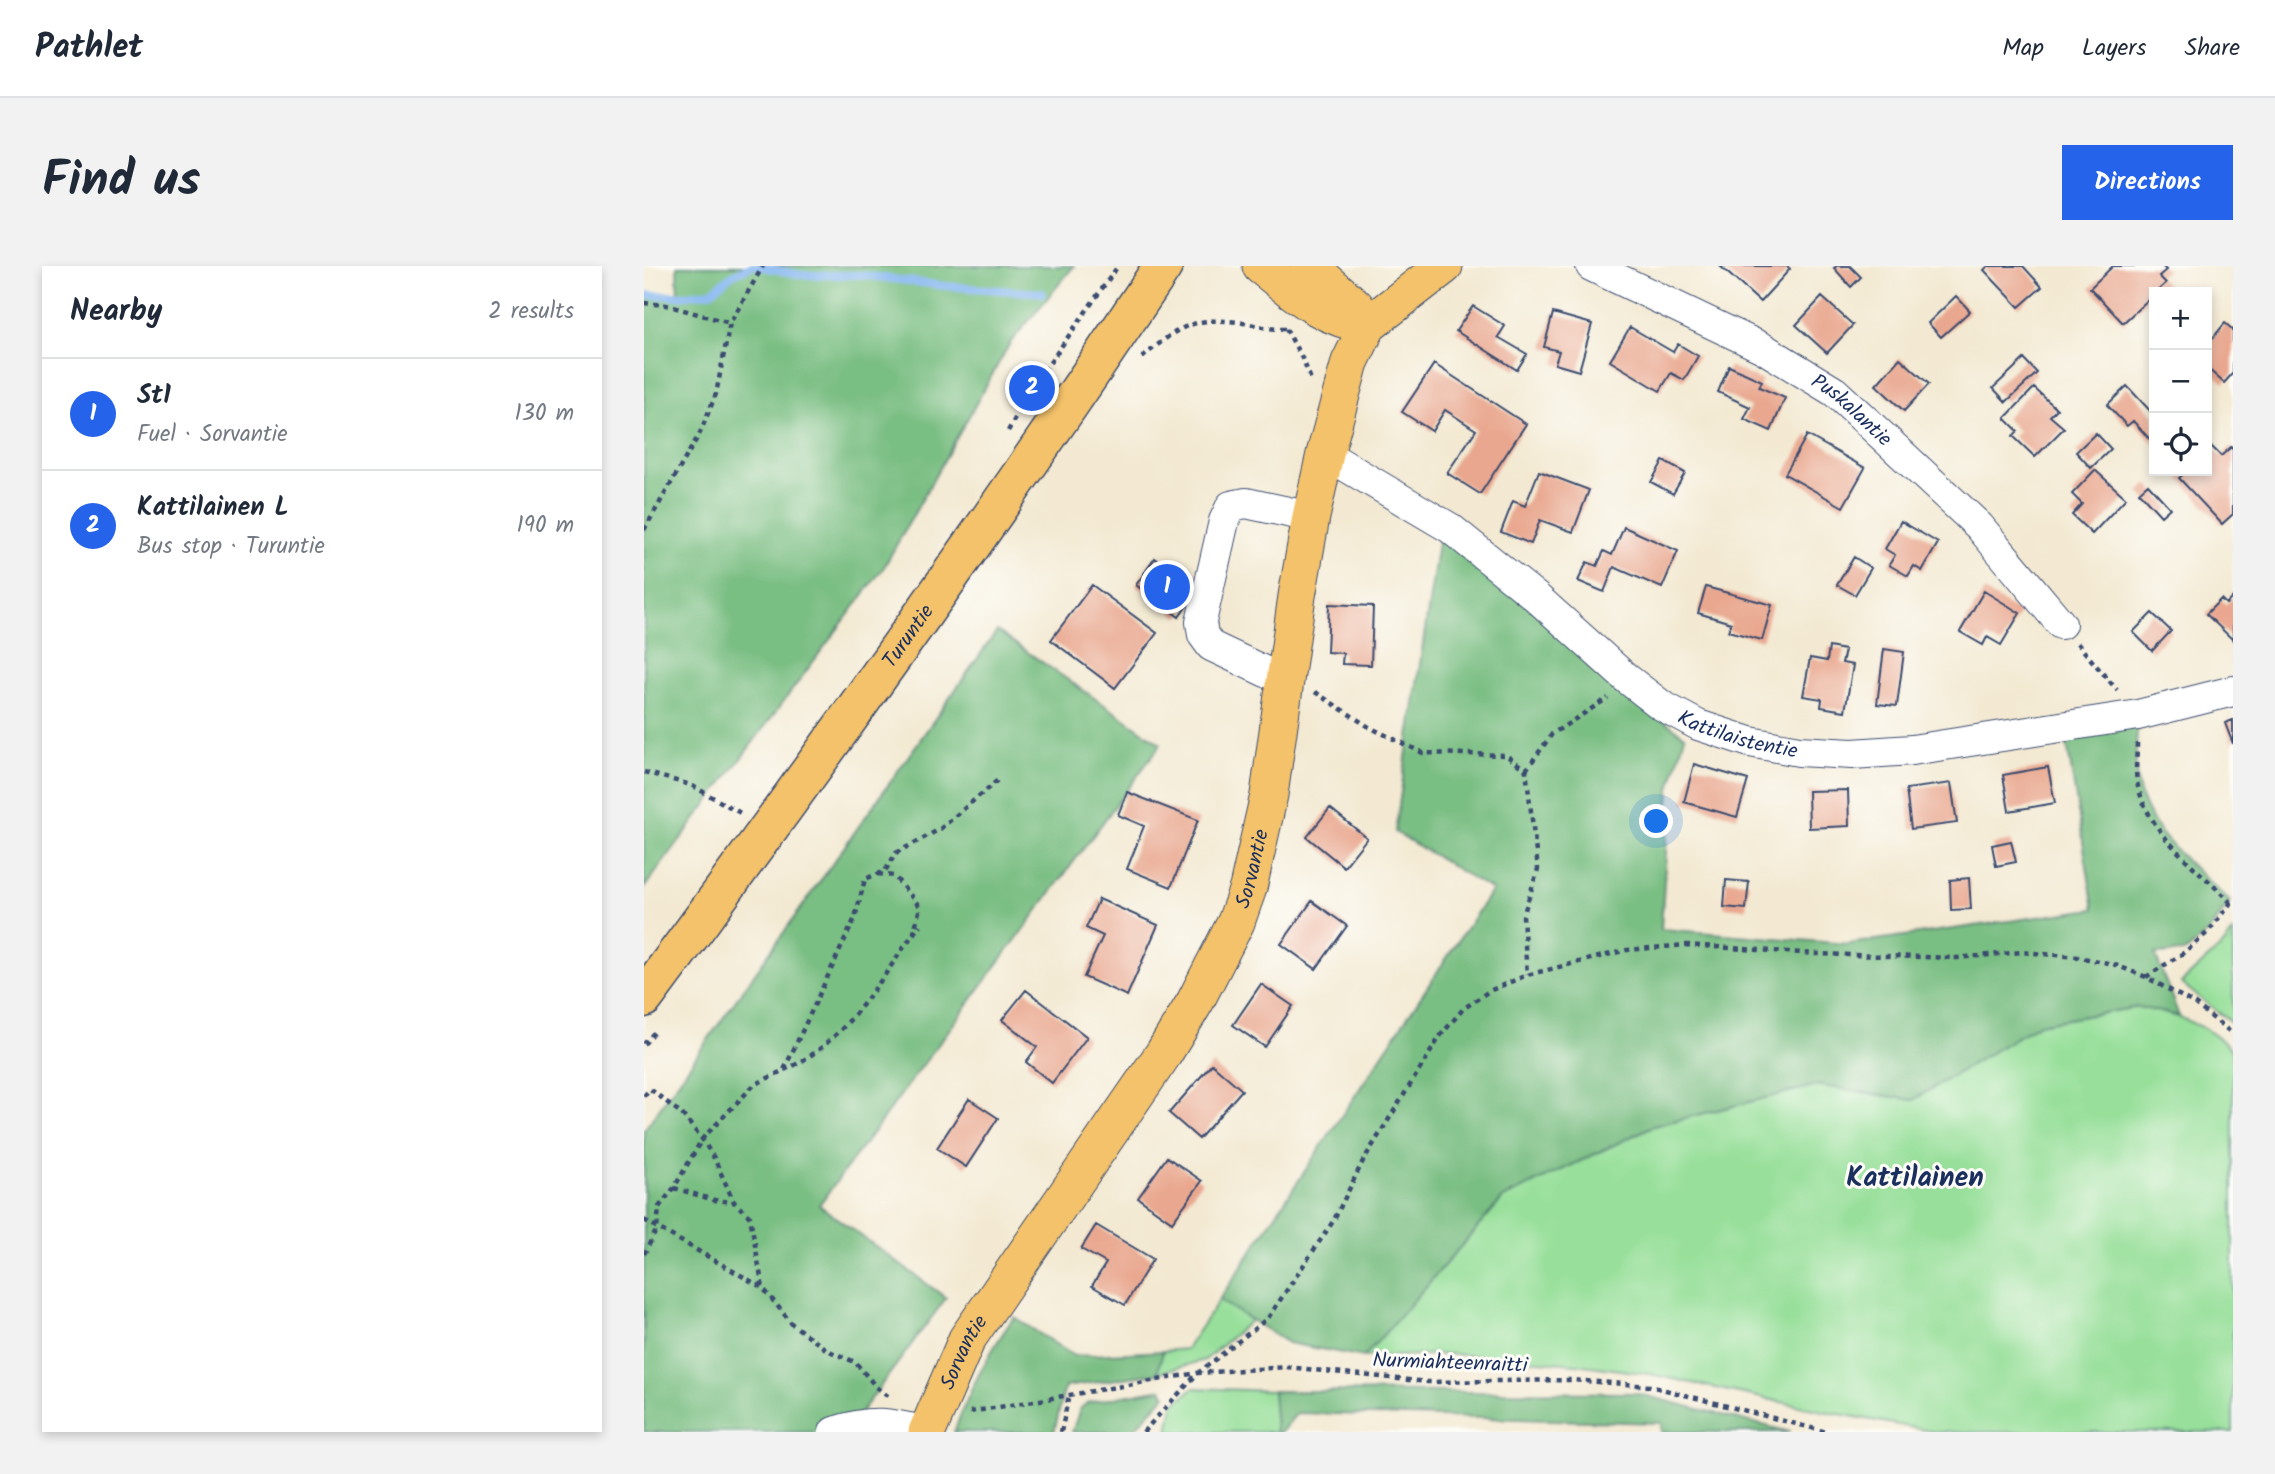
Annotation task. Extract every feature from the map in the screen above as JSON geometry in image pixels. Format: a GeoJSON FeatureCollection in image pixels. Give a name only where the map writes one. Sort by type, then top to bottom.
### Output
{"type":"FeatureCollection","features":[{"type":"Feature","properties":{"kind":"highway","name":"Turuntie"},"geometry":{"type":"LineString","coordinates":[[644,998],[757,845],[1065,413],[1163,266]]}},
{"type":"Feature","properties":{"kind":"main road"},"geometry":{"type":"LineString","coordinates":[[1261,266],[1306,302],[1345,321],[1368,325]]}},
{"type":"Feature","properties":{"kind":"main road"},"geometry":{"type":"LineString","coordinates":[[1309,266],[1356,307],[1368,325]]}},
{"type":"Feature","properties":{"kind":"main road","name":"Sorvantie"},"geometry":{"type":"LineString","coordinates":[[919,1420],[967,1339],[1164,1053],[1195,1002],[1230,933],[1248,888],[1256,858],[1269,795],[1311,517],[1350,362],[1368,325],[1444,266]]}},
{"type":"Feature","properties":{"kind":"street","name":"Puskalantie"},"geometry":{"type":"LineString","coordinates":[[1591,266],[1762,348],[1835,392],[1979,526],[2061,624]]}},
{"type":"Feature","properties":{"kind":"street","name":"Kattilaistentie"},"geometry":{"type":"LineString","coordinates":[[1325,454],[1450,528],[1536,597],[1626,678],[1661,705],[1698,725],[1750,742],[1799,751],[1852,754],[1912,750],[2138,715],[2233,691]]}},
{"type":"Feature","properties":{"kind":"street"},"geometry":{"type":"LineString","coordinates":[[1286,674],[1266,672],[1211,646],[1203,635],[1201,622],[1224,521],[1231,506],[1246,503],[1311,517]]}},
{"type":"Feature","properties":{"kind":"street"},"geometry":{"type":"LineString","coordinates":[[834,1432],[869,1423],[919,1420]]}},
{"type":"Feature","properties":{"kind":"path"},"geometry":{"type":"LineString","coordinates":[[644,530],[700,433],[716,394],[730,323],[762,266]]}},
{"type":"Feature","properties":{"kind":"path"},"geometry":{"type":"LineString","coordinates":[[644,303],[666,305],[730,323]]}},
{"type":"Feature","properties":{"kind":"path"},"geometry":{"type":"LineString","coordinates":[[1286,329],[1316,392]]}},
{"type":"Feature","properties":{"kind":"path"},"geometry":{"type":"LineString","coordinates":[[2061,624],[2138,715],[2137,781],[2149,814],[2169,844],[2232,901],[2208,932],[2185,952],[2146,977]]}},
{"type":"Feature","properties":{"kind":"path"},"geometry":{"type":"LineString","coordinates":[[1286,674],[1369,727],[1423,753],[1506,755],[1526,770]]}},
{"type":"Feature","properties":{"kind":"path"},"geometry":{"type":"LineString","coordinates":[[1527,975],[1523,916],[1538,869],[1526,770],[1552,734],[1608,699],[1626,678]]}},
{"type":"Feature","properties":{"kind":"path"},"geometry":{"type":"LineString","coordinates":[[644,772],[691,785],[745,815]]}},
{"type":"Feature","properties":{"kind":"path"},"geometry":{"type":"LineString","coordinates":[[784,1070],[855,918],[865,879],[885,871],[896,853],[940,829],[999,779]]}},
{"type":"Feature","properties":{"kind":"path"},"geometry":{"type":"LineString","coordinates":[[877,874],[894,876],[920,907],[914,933]]}},
{"type":"Feature","properties":{"kind":"path"},"geometry":{"type":"LineString","coordinates":[[644,1254],[657,1229],[659,1207],[674,1188],[702,1139],[754,1085],[806,1061],[845,1026],[920,925]]}},
{"type":"Feature","properties":{"kind":"path"},"geometry":{"type":"LineString","coordinates":[[1143,1432],[1198,1373],[1268,1318],[1334,1220],[1363,1161],[1441,1035],[1463,1009],[1489,991],[1527,975],[1627,950],[1687,945],[1816,954],[1957,958],[2022,952],[2078,957],[2113,964],[2146,977],[2195,1004],[2233,1034]]}},
{"type":"Feature","properties":{"kind":"path"},"geometry":{"type":"LineString","coordinates":[[644,1096],[650,1088],[681,1114],[714,1157],[734,1202],[750,1217],[763,1288]]}},
{"type":"Feature","properties":{"kind":"path"},"geometry":{"type":"LineString","coordinates":[[674,1188],[714,1200],[734,1202]]}},
{"type":"Feature","properties":{"kind":"path"},"geometry":{"type":"LineString","coordinates":[[644,1220],[763,1288]]}},
{"type":"Feature","properties":{"kind":"path","name":"Nurmiahteenraitti"},"geometry":{"type":"LineString","coordinates":[[763,1288],[792,1324],[827,1350],[855,1362],[877,1388],[919,1420],[1198,1373],[1287,1367],[1427,1382],[1572,1380],[1650,1386],[1826,1432]]}},
{"type":"Feature","properties":{"kind":"path"},"geometry":{"type":"LineString","coordinates":[[1061,1432],[1069,1395]]}},
{"type":"Feature","properties":{"kind":"green space"},"geometry":{"type":"Polygon","coordinates":[[[677,266],[1074,266],[1010,343],[884,567],[644,888],[644,295],[678,296],[677,266]]]}},
{"type":"Feature","properties":{"kind":"green space"},"geometry":{"type":"Polygon","coordinates":[[[1439,536],[1530,608],[1615,685],[1685,736],[1670,789],[1661,929],[1848,944],[2094,909],[2064,725],[2138,715],[2137,780],[2150,816],[2173,847],[2230,902],[2208,932],[2185,952],[2155,954],[2179,1016],[2138,1007],[2038,1024],[1913,1100],[1817,1085],[1653,1126],[1503,1198],[1364,1357],[1288,1343],[1219,1300],[1492,890],[1395,832],[1439,536]]]}},
{"type":"Feature","properties":{"kind":"green space"},"geometry":{"type":"Polygon","coordinates":[[[997,631],[1161,744],[819,1205],[946,1298],[859,1415],[856,1432],[644,1432],[644,1130],[997,631]]]}},
{"type":"Feature","properties":{"kind":"green space"},"geometry":{"type":"Polygon","coordinates":[[[2233,932],[2233,1024],[2181,983],[2226,942],[2233,932]]]}},
{"type":"Feature","properties":{"kind":"green space"},"geometry":{"type":"Polygon","coordinates":[[[2138,1007],[2201,1026],[2233,1051],[2233,1432],[1936,1432],[1650,1374],[1576,1364],[1452,1354],[1364,1357],[1503,1198],[1653,1126],[1817,1085],[1913,1100],[2038,1024],[2138,1007]]]}},
{"type":"Feature","properties":{"kind":"green space"},"geometry":{"type":"Polygon","coordinates":[[[1219,1300],[1251,1320],[1205,1360],[1157,1373],[1163,1351],[1186,1349],[1219,1300]]]}},
{"type":"Feature","properties":{"kind":"green space"},"geometry":{"type":"Polygon","coordinates":[[[1014,1317],[1074,1356],[1163,1351],[1157,1373],[1065,1387],[1054,1432],[954,1432],[980,1373],[1014,1317]]]}},
{"type":"Feature","properties":{"kind":"green space"},"geometry":{"type":"Polygon","coordinates":[[[1193,1388],[1273,1391],[1276,1432],[1168,1432],[1173,1405],[1193,1388]]]}},
{"type":"Feature","properties":{"kind":"green space"},"geometry":{"type":"Polygon","coordinates":[[[1161,1389],[1166,1395],[1131,1432],[1072,1432],[1080,1409],[1087,1403],[1161,1389]]]}},
{"type":"Feature","properties":{"kind":"green space"},"geometry":{"type":"Polygon","coordinates":[[[1273,1391],[1635,1393],[1790,1432],[1661,1432],[1661,1423],[1297,1413],[1281,1432],[1276,1432],[1273,1391]]]}},
{"type":"Feature","properties":{"kind":"building"},"geometry":{"type":"Polygon","coordinates":[[[1720,266],[1787,266],[1790,269],[1760,302],[1720,266]]]}},
{"type":"Feature","properties":{"kind":"building"},"geometry":{"type":"Polygon","coordinates":[[[1850,266],[1861,277],[1851,287],[1834,268],[1850,266]]]}},
{"type":"Feature","properties":{"kind":"building"},"geometry":{"type":"Polygon","coordinates":[[[1988,266],[2023,266],[2042,287],[2019,307],[1984,270],[1988,266]]]}},
{"type":"Feature","properties":{"kind":"building"},"geometry":{"type":"Polygon","coordinates":[[[2113,266],[2162,266],[2166,270],[2159,276],[2166,283],[2162,287],[2149,287],[2149,299],[2123,323],[2090,288],[2113,266]]]}},
{"type":"Feature","properties":{"kind":"building"},"geometry":{"type":"Polygon","coordinates":[[[1956,296],[1970,311],[1941,337],[1928,323],[1956,296]]]}},
{"type":"Feature","properties":{"kind":"building"},"geometry":{"type":"Polygon","coordinates":[[[1822,297],[1853,325],[1827,353],[1796,325],[1822,297]]]}},
{"type":"Feature","properties":{"kind":"building"},"geometry":{"type":"Polygon","coordinates":[[[1473,306],[1505,326],[1498,337],[1527,354],[1517,370],[1456,331],[1473,306]]]}},
{"type":"Feature","properties":{"kind":"building"},"geometry":{"type":"Polygon","coordinates":[[[1553,313],[1592,324],[1579,371],[1555,364],[1559,351],[1544,347],[1553,313]]]}},
{"type":"Feature","properties":{"kind":"building"},"geometry":{"type":"Polygon","coordinates":[[[2225,323],[2233,330],[2233,373],[2224,383],[2212,372],[2212,339],[2225,323]]]}},
{"type":"Feature","properties":{"kind":"building"},"geometry":{"type":"Polygon","coordinates":[[[1630,327],[1673,352],[1678,344],[1698,356],[1684,380],[1671,373],[1660,391],[1610,361],[1630,327]]]}},
{"type":"Feature","properties":{"kind":"building"},"geometry":{"type":"Polygon","coordinates":[[[1900,358],[1929,384],[1904,411],[1876,385],[1900,358]]]}},
{"type":"Feature","properties":{"kind":"building"},"geometry":{"type":"Polygon","coordinates":[[[2024,359],[2037,373],[2006,402],[1993,388],[2024,359]]]}},
{"type":"Feature","properties":{"kind":"building"},"geometry":{"type":"Polygon","coordinates":[[[1434,364],[1526,424],[1480,494],[1447,473],[1476,430],[1445,410],[1432,431],[1402,412],[1434,364]]]}},
{"type":"Feature","properties":{"kind":"building"},"geometry":{"type":"Polygon","coordinates":[[[1729,366],[1762,381],[1759,387],[1785,398],[1771,431],[1744,419],[1750,407],[1718,392],[1729,366]]]}},
{"type":"Feature","properties":{"kind":"building"},"geometry":{"type":"Polygon","coordinates":[[[2127,386],[2149,410],[2149,439],[2133,421],[2127,426],[2107,405],[2127,386]]]}},
{"type":"Feature","properties":{"kind":"building"},"geometry":{"type":"Polygon","coordinates":[[[2034,388],[2057,409],[2050,416],[2064,428],[2035,457],[2013,436],[2018,431],[2005,418],[2034,388]]]}},
{"type":"Feature","properties":{"kind":"building"},"geometry":{"type":"Polygon","coordinates":[[[2096,433],[2111,449],[2091,468],[2076,452],[2096,433]]]}},
{"type":"Feature","properties":{"kind":"building"},"geometry":{"type":"Polygon","coordinates":[[[1807,435],[1865,468],[1843,507],[1785,474],[1807,435]]]}},
{"type":"Feature","properties":{"kind":"building"},"geometry":{"type":"Polygon","coordinates":[[[2212,447],[2221,456],[2231,447],[2233,514],[2222,524],[2179,478],[2212,476],[2212,447]]]}},
{"type":"Feature","properties":{"kind":"building"},"geometry":{"type":"Polygon","coordinates":[[[1663,461],[1685,473],[1673,494],[1651,482],[1663,461]]]}},
{"type":"Feature","properties":{"kind":"building"},"geometry":{"type":"Polygon","coordinates":[[[2095,470],[2126,498],[2092,534],[2072,515],[2082,504],[2072,494],[2095,470]]]}},
{"type":"Feature","properties":{"kind":"building"},"geometry":{"type":"Polygon","coordinates":[[[1539,471],[1589,490],[1573,532],[1540,520],[1531,544],[1501,532],[1513,501],[1525,506],[1539,471]]]}},
{"type":"Feature","properties":{"kind":"building"},"geometry":{"type":"Polygon","coordinates":[[[2148,484],[2170,508],[2161,516],[2139,492],[2148,484]]]}},
{"type":"Feature","properties":{"kind":"building"},"geometry":{"type":"Polygon","coordinates":[[[1901,521],[1938,543],[1922,571],[1914,566],[1908,576],[1889,565],[1895,555],[1885,549],[1901,521]]]}},
{"type":"Feature","properties":{"kind":"building"},"geometry":{"type":"Polygon","coordinates":[[[1624,527],[1678,551],[1662,588],[1614,567],[1604,592],[1578,581],[1587,562],[1597,566],[1604,551],[1612,555],[1624,527]]]}},
{"type":"Feature","properties":{"kind":"building"},"geometry":{"type":"Polygon","coordinates":[[[1854,557],[1871,568],[1855,595],[1837,585],[1854,557]]]}},
{"type":"Feature","properties":{"kind":"building"},"geometry":{"type":"Polygon","coordinates":[[[1155,558],[1198,590],[1179,617],[1136,585],[1155,558]]]}},
{"type":"Feature","properties":{"kind":"building"},"geometry":{"type":"Polygon","coordinates":[[[1092,585],[1157,633],[1115,688],[1051,640],[1092,585]]]}},
{"type":"Feature","properties":{"kind":"building"},"geometry":{"type":"Polygon","coordinates":[[[1706,587],[1772,605],[1762,640],[1728,631],[1731,623],[1698,613],[1706,587]]]}},
{"type":"Feature","properties":{"kind":"building"},"geometry":{"type":"Polygon","coordinates":[[[1984,591],[2020,613],[2001,645],[1987,637],[1983,645],[1960,632],[1984,591]]]}},
{"type":"Feature","properties":{"kind":"building"},"geometry":{"type":"Polygon","coordinates":[[[2233,597],[2233,640],[2206,614],[2221,599],[2226,604],[2233,597]]]}},
{"type":"Feature","properties":{"kind":"building"},"geometry":{"type":"Polygon","coordinates":[[[1329,604],[1373,606],[1371,665],[1342,664],[1343,653],[1327,652],[1329,604]]]}},
{"type":"Feature","properties":{"kind":"building"},"geometry":{"type":"Polygon","coordinates":[[[2152,613],[2171,631],[2152,651],[2133,632],[2152,613]]]}},
{"type":"Feature","properties":{"kind":"building"},"geometry":{"type":"Polygon","coordinates":[[[1829,647],[1845,650],[1842,663],[1853,665],[1845,711],[1821,707],[1822,699],[1803,696],[1810,658],[1827,661],[1829,647]]]}},
{"type":"Feature","properties":{"kind":"building"},"geometry":{"type":"Polygon","coordinates":[[[1884,649],[1904,652],[1897,706],[1877,704],[1884,649]]]}},
{"type":"Feature","properties":{"kind":"building"},"geometry":{"type":"Polygon","coordinates":[[[2233,720],[2233,744],[2225,723],[2233,720]]]}},
{"type":"Feature","properties":{"kind":"building"},"geometry":{"type":"Polygon","coordinates":[[[1694,764],[1748,780],[1737,817],[1684,802],[1694,764]]]}},
{"type":"Feature","properties":{"kind":"building"},"geometry":{"type":"Polygon","coordinates":[[[2048,767],[2055,803],[2009,811],[2003,775],[2048,767]]]}},
{"type":"Feature","properties":{"kind":"building"},"geometry":{"type":"Polygon","coordinates":[[[1951,783],[1957,823],[1911,829],[1906,789],[1951,783]]]}},
{"type":"Feature","properties":{"kind":"building"},"geometry":{"type":"Polygon","coordinates":[[[1848,790],[1849,826],[1809,828],[1808,791],[1848,790]]]}},
{"type":"Feature","properties":{"kind":"building"},"geometry":{"type":"Polygon","coordinates":[[[1127,792],[1198,820],[1171,887],[1127,869],[1144,826],[1118,815],[1127,792]]]}},
{"type":"Feature","properties":{"kind":"building"},"geometry":{"type":"Polygon","coordinates":[[[1330,808],[1367,838],[1344,867],[1307,837],[1330,808]]]}},
{"type":"Feature","properties":{"kind":"building"},"geometry":{"type":"Polygon","coordinates":[[[2011,841],[2016,862],[1996,866],[1992,845],[2011,841]]]}},
{"type":"Feature","properties":{"kind":"building"},"geometry":{"type":"Polygon","coordinates":[[[1969,878],[1971,909],[1951,910],[1950,880],[1969,878]]]}},
{"type":"Feature","properties":{"kind":"building"},"geometry":{"type":"Polygon","coordinates":[[[1726,880],[1749,882],[1746,909],[1724,907],[1726,880]]]}},
{"type":"Feature","properties":{"kind":"building"},"geometry":{"type":"Polygon","coordinates":[[[1099,899],[1158,925],[1127,996],[1084,977],[1103,936],[1086,928],[1099,899]]]}},
{"type":"Feature","properties":{"kind":"building"},"geometry":{"type":"Polygon","coordinates":[[[1312,901],[1347,926],[1316,969],[1281,944],[1312,901]]]}},
{"type":"Feature","properties":{"kind":"building"},"geometry":{"type":"Polygon","coordinates":[[[1261,984],[1293,1006],[1265,1047],[1233,1025],[1261,984]]]}},
{"type":"Feature","properties":{"kind":"building"},"geometry":{"type":"Polygon","coordinates":[[[1026,990],[1087,1037],[1052,1083],[1026,1062],[1037,1047],[1002,1020],[1026,990]]]}},
{"type":"Feature","properties":{"kind":"building"},"geometry":{"type":"Polygon","coordinates":[[[1212,1064],[1242,1090],[1199,1139],[1169,1113],[1212,1064]]]}},
{"type":"Feature","properties":{"kind":"building"},"geometry":{"type":"Polygon","coordinates":[[[969,1099],[998,1118],[966,1167],[937,1148],[969,1099]]]}},
{"type":"Feature","properties":{"kind":"building"},"geometry":{"type":"Polygon","coordinates":[[[1167,1157],[1202,1181],[1172,1222],[1138,1198],[1167,1157]]]}},
{"type":"Feature","properties":{"kind":"building"},"geometry":{"type":"Polygon","coordinates":[[[1096,1225],[1153,1259],[1125,1305],[1092,1286],[1106,1263],[1081,1249],[1096,1225]]]}},
{"type":"Feature","properties":{"kind":"waterway"},"geometry":{"type":"LineString","coordinates":[[644,295],[678,296],[711,292],[732,275],[751,266]]}},
{"type":"Feature","properties":{"kind":"waterway"},"geometry":{"type":"LineString","coordinates":[[758,266],[801,275],[862,275],[945,286],[1042,293]]}},
{"type":"Feature","properties":{"kind":"place","name":"Kattilainen L"},"geometry":{"type":"Point","coordinates":[1032,388]}},
{"type":"Feature","properties":{"kind":"place","name":"St1"},"geometry":{"type":"Point","coordinates":[1167,587]}},
{"type":"Feature","properties":{"kind":"district","name":"Kattilainen"},"geometry":{"type":"Point","coordinates":[1915,1176]}}]}
